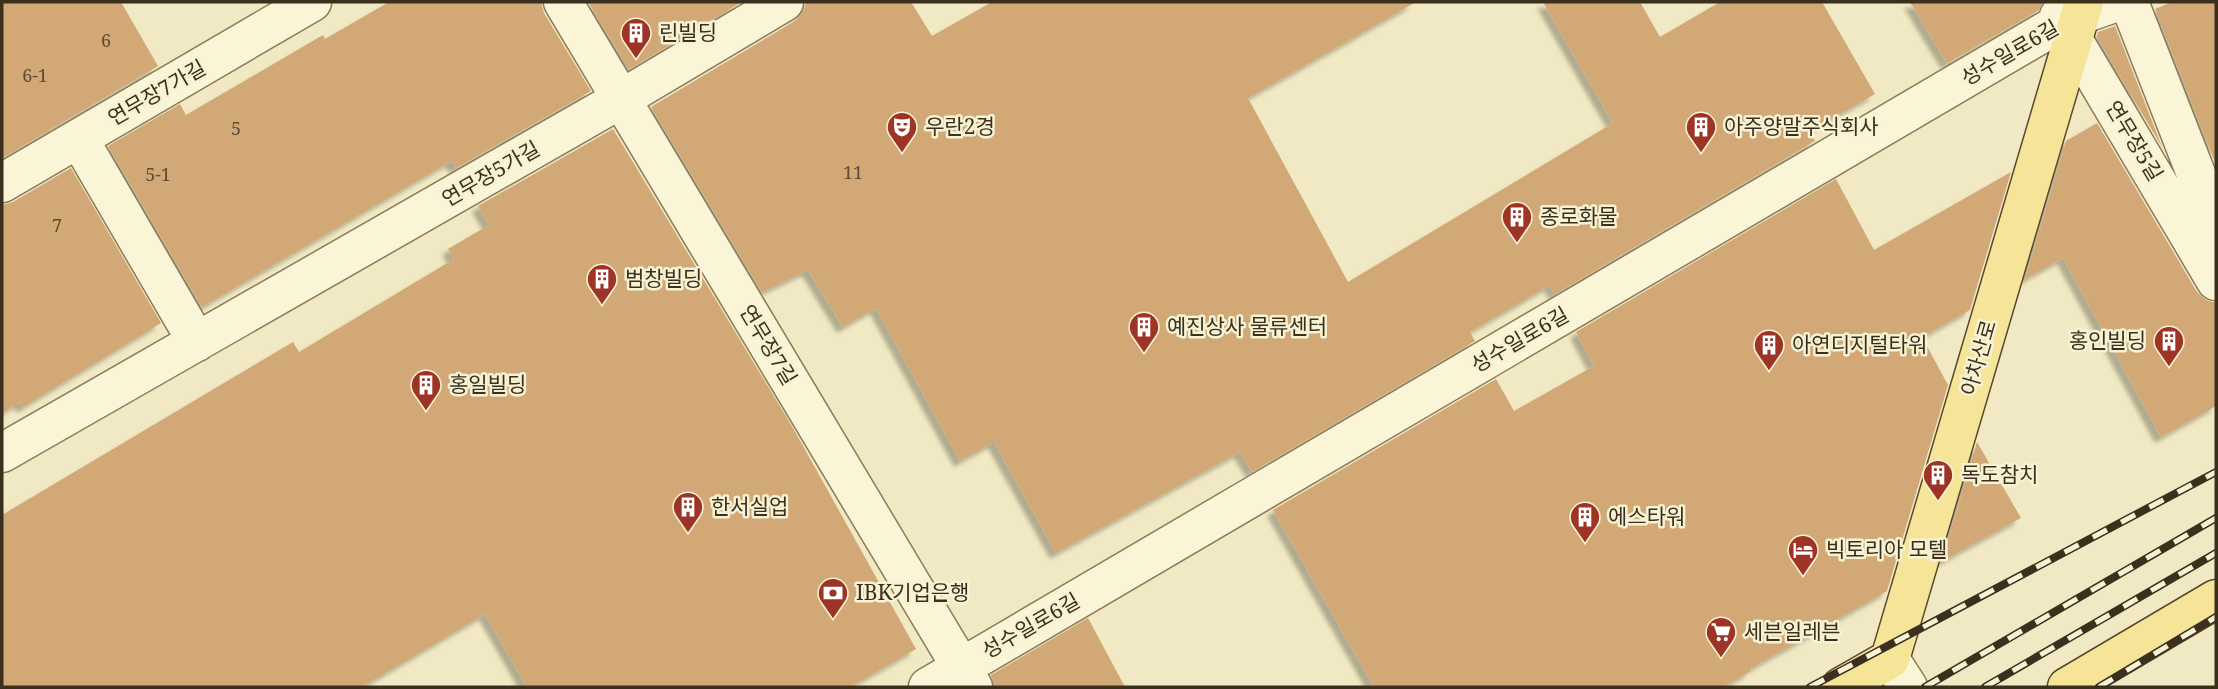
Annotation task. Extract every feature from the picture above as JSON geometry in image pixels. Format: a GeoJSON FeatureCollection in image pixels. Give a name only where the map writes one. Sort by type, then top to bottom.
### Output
{"type":"FeatureCollection","features":[{"type":"Feature","properties":{"kind":"main road","name":"아차산로"},"geometry":{"type":"LineString","coordinates":[[1840,687],[1899,673],[2066,8]]}},
{"type":"Feature","properties":{"kind":"main road"},"geometry":{"type":"LineString","coordinates":[[2067,687],[2216,600]]}},
{"type":"Feature","properties":{"kind":"street","name":"연무장7가길"},"geometry":{"type":"LineString","coordinates":[[2,183],[312,2]]}},
{"type":"Feature","properties":{"kind":"street","name":"연무장7길"},"geometry":{"type":"LineString","coordinates":[[563,2],[967,677]]}},
{"type":"Feature","properties":{"kind":"street","name":"연무장5가길"},"geometry":{"type":"LineString","coordinates":[[2,453],[621,99],[784,2]]}},
{"type":"Feature","properties":{"kind":"street","name":"성수일로6길"},"geometry":{"type":"LineString","coordinates":[[928,687],[967,677],[2066,8],[2117,2]]}},
{"type":"Feature","properties":{"kind":"street","name":"연무장5길"},"geometry":{"type":"LineString","coordinates":[[2129,2],[2216,225]]}},
{"type":"Feature","properties":{"kind":"street","name":"연무장5길"},"geometry":{"type":"LineString","coordinates":[[2066,8],[2216,281]]}},
{"type":"Feature","properties":{"kind":"street"},"geometry":{"type":"LineString","coordinates":[[79,139],[197,342]]}},
{"type":"Feature","properties":{"kind":"building"},"geometry":{"type":"Polygon","coordinates":[[[2,2],[121,2],[158,66],[2,158],[2,2]]]}},
{"type":"Feature","properties":{"kind":"building"},"geometry":{"type":"Polygon","coordinates":[[[389,2],[541,2],[544,13],[591,91],[456,168],[451,161],[202,307],[108,146],[180,104],[186,115],[323,35],[325,39],[389,2]]]}},
{"type":"Feature","properties":{"kind":"building","name":"린빌딩"},"geometry":{"type":"Polygon","coordinates":[[[588,2],[742,2],[629,69],[588,2]]]}},
{"type":"Feature","properties":{"kind":"building"},"geometry":{"type":"Polygon","coordinates":[[[806,2],[911,2],[932,36],[992,2],[1416,2],[1248,98],[1348,282],[1613,123],[1543,2],[1640,2],[1660,37],[1720,2],[1822,2],[1875,94],[1810,131],[1815,141],[1555,294],[1550,285],[1470,332],[1475,341],[1252,472],[1240,452],[1056,553],[994,442],[960,461],[876,308],[843,327],[808,270],[762,292],[651,107],[795,21],[803,12],[806,2]]]}},
{"type":"Feature","properties":{"kind":"building"},"geometry":{"type":"Polygon","coordinates":[[[1910,2],[2043,2],[2039,10],[1947,63],[1910,2]]]}},
{"type":"Feature","properties":{"kind":"building"},"geometry":{"type":"Polygon","coordinates":[[[2172,2],[2216,2],[2216,165],[2155,9],[2172,2]]]}},
{"type":"Feature","properties":{"kind":"building"},"geometry":{"type":"Polygon","coordinates":[[[2115,26],[2162,147],[2097,37],[2098,32],[2115,26]]]}},
{"type":"Feature","properties":{"kind":"building","name":"홍인빌딩"},"geometry":{"type":"Polygon","coordinates":[[[2097,123],[2197,292],[2206,300],[2216,303],[2216,406],[2161,437],[2063,258],[2025,279],[2066,141],[2097,123]]]}},
{"type":"Feature","properties":{"kind":"building"},"geometry":{"type":"Polygon","coordinates":[[[613,129],[793,428],[916,649],[850,687],[527,687],[485,614],[362,687],[2,687],[2,515],[293,342],[299,352],[454,259],[448,249],[489,225],[478,206],[613,129]]]}},
{"type":"Feature","properties":{"kind":"building"},"geometry":{"type":"Polygon","coordinates":[[[71,168],[161,323],[23,407],[20,402],[2,413],[2,205],[13,202],[71,168]]]}},
{"type":"Feature","properties":{"kind":"building"},"geometry":{"type":"Polygon","coordinates":[[[2011,172],[1970,310],[1922,337],[1948,385],[1887,591],[1723,687],[1374,687],[1273,510],[1496,379],[1514,411],[1594,366],[1576,332],[1836,179],[1874,250],[2011,172]]]}},
{"type":"Feature","properties":{"kind":"building"},"geometry":{"type":"Polygon","coordinates":[[[1977,442],[2021,518],[1942,561],[1977,442]]]}},
{"type":"Feature","properties":{"kind":"building"},"geometry":{"type":"Polygon","coordinates":[[[1088,618],[1125,687],[995,687],[991,675],[1088,618]]]}},
{"type":"Feature","properties":{"kind":"railway"},"geometry":{"type":"LineString","coordinates":[[1810,687],[2216,472]]}},
{"type":"Feature","properties":{"kind":"railway"},"geometry":{"type":"LineString","coordinates":[[1925,687],[2216,518]]}},
{"type":"Feature","properties":{"kind":"railway"},"geometry":{"type":"LineString","coordinates":[[1985,687],[2216,553]]}},
{"type":"Feature","properties":{"kind":"railway"},"geometry":{"type":"LineString","coordinates":[[2099,687],[2216,617]]}},
{"type":"Feature","properties":{"kind":"place","name":"린빌딩"},"geometry":{"type":"Point","coordinates":[636,60]}},
{"type":"Feature","properties":{"kind":"place","name":"우란2경"},"geometry":{"type":"Point","coordinates":[902,154]}},
{"type":"Feature","properties":{"kind":"place","name":"아주양말주식회사"},"geometry":{"type":"Point","coordinates":[1701,154]}},
{"type":"Feature","properties":{"kind":"place","name":"종로화물"},"geometry":{"type":"Point","coordinates":[1517,244]}},
{"type":"Feature","properties":{"kind":"place","name":"범창빌딩"},"geometry":{"type":"Point","coordinates":[602,306]}},
{"type":"Feature","properties":{"kind":"place","name":"예진상사 물류센터"},"geometry":{"type":"Point","coordinates":[1144,354]}},
{"type":"Feature","properties":{"kind":"place","name":"홍인빌딩"},"geometry":{"type":"Point","coordinates":[2169,368]}},
{"type":"Feature","properties":{"kind":"place","name":"아연디지털타워"},"geometry":{"type":"Point","coordinates":[1769,372]}},
{"type":"Feature","properties":{"kind":"place","name":"홍일빌딩"},"geometry":{"type":"Point","coordinates":[426,412]}},
{"type":"Feature","properties":{"kind":"place","name":"독도참치"},"geometry":{"type":"Point","coordinates":[1938,502]}},
{"type":"Feature","properties":{"kind":"place","name":"한서실업"},"geometry":{"type":"Point","coordinates":[688,534]}},
{"type":"Feature","properties":{"kind":"place","name":"에스타워"},"geometry":{"type":"Point","coordinates":[1585,544]}},
{"type":"Feature","properties":{"kind":"place","name":"빅토리아 모텔"},"geometry":{"type":"Point","coordinates":[1803,577]}},
{"type":"Feature","properties":{"kind":"place","name":"IBK기업은행"},"geometry":{"type":"Point","coordinates":[833,620]}},
{"type":"Feature","properties":{"kind":"place","name":"세븐일레븐"},"geometry":{"type":"Point","coordinates":[1721,659]}}]}
